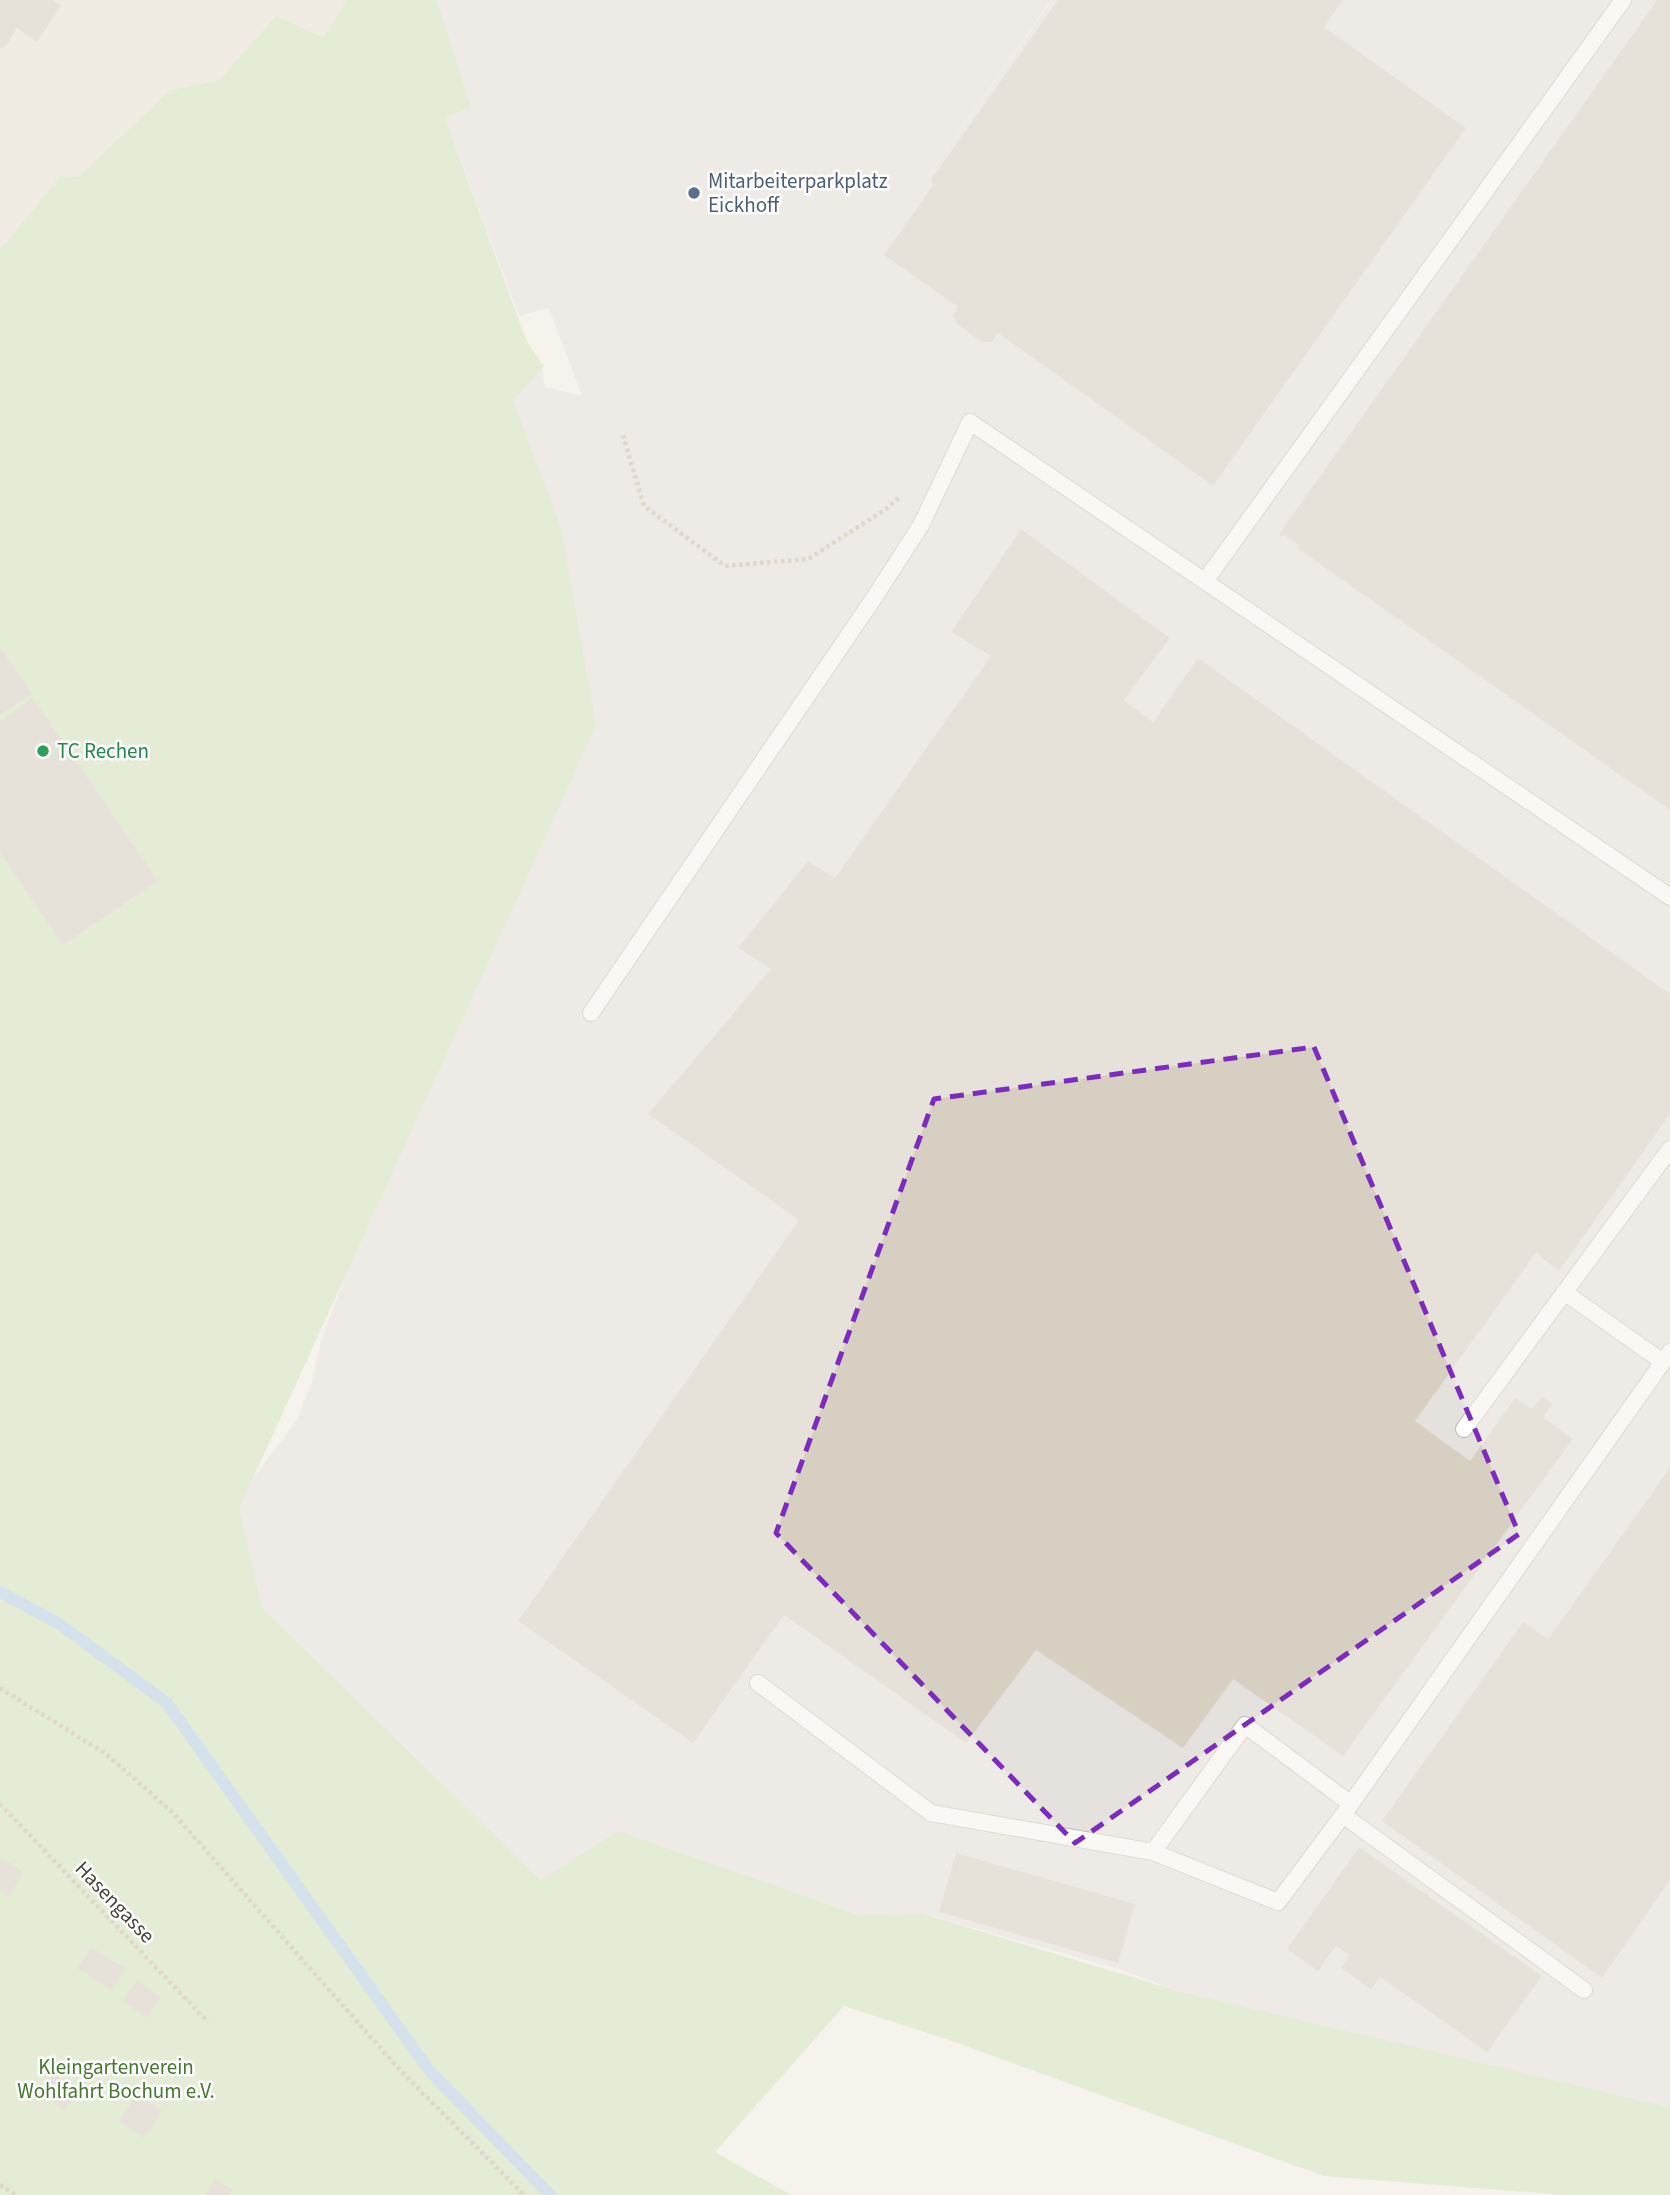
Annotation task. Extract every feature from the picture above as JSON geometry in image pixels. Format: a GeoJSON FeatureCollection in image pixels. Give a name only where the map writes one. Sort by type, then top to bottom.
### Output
{"type":"FeatureCollection","features":[{"type":"Feature","properties":{"kind":"lane"},"geometry":{"type":"LineString","coordinates":[[1205,581],[1623,0]]}},
{"type":"Feature","properties":{"kind":"lane"},"geometry":{"type":"LineString","coordinates":[[591,1013],[921,525],[970,422],[1670,897]]}},
{"type":"Feature","properties":{"kind":"lane"},"geometry":{"type":"LineString","coordinates":[[1464,1429],[1670,1149]]}},
{"type":"Feature","properties":{"kind":"lane"},"geometry":{"type":"LineString","coordinates":[[758,1683],[931,1813],[1153,1852],[1278,1902],[1347,1809],[1667,1357],[1564,1292]]}},
{"type":"Feature","properties":{"kind":"lane"},"geometry":{"type":"LineString","coordinates":[[1153,1852],[1245,1726],[1347,1809],[1584,1990]]}},
{"type":"Feature","properties":{"kind":"path"},"geometry":{"type":"LineString","coordinates":[[623,435],[644,506],[725,566],[808,559],[886,509],[906,492]]}},
{"type":"Feature","properties":{"kind":"path"},"geometry":{"type":"LineString","coordinates":[[0,1688],[106,1754],[172,1812],[398,2068],[524,2195]]}},
{"type":"Feature","properties":{"kind":"path","name":"Hasengasse"},"geometry":{"type":"LineString","coordinates":[[0,1804],[208,2022]]}},
{"type":"Feature","properties":{"kind":"path"},"geometry":{"type":"LineString","coordinates":[[0,2185],[17,2195]]}},
{"type":"Feature","properties":{"kind":"highlighted area"},"geometry":{"type":"Polygon","coordinates":[[[1314,1047],[1519,1534],[1075,1843],[776,1533],[934,1099],[1314,1047]]]}},
{"type":"Feature","properties":{"kind":"shaded area"},"geometry":{"type":"Polygon","coordinates":[[[0,0],[347,0],[323,37],[276,16],[219,80],[170,90],[78,177],[60,176],[0,250],[0,0]]]}},
{"type":"Feature","properties":{"kind":"shaded area","name":"Mitarbeiterparkplatz Eickhoff"},"geometry":{"type":"Polygon","coordinates":[[[437,0],[1051,0],[727,468],[623,506],[549,308],[519,316],[445,118],[471,107],[437,0]]]}},
{"type":"Feature","properties":{"kind":"shaded area"},"geometry":{"type":"Polygon","coordinates":[[[1052,0],[1670,0],[1670,2103],[1667,2108],[1178,1991],[1118,1969],[925,1914],[859,1915],[618,1832],[541,1880],[262,1608],[245,1579],[238,1509],[253,1478],[297,1420],[311,1385],[322,1337],[343,1284],[352,1250],[481,412],[541,363],[545,387],[583,396],[623,505],[727,468],[1052,0]]]}},
{"type":"Feature","properties":{"kind":"green space","name":"Kleingartenverein Wohlfahrt Bochum e.V."},"geometry":{"type":"Polygon","coordinates":[[[347,0],[437,0],[472,108],[445,118],[527,342],[544,366],[513,401],[561,527],[596,726],[239,1509],[262,1608],[541,1880],[618,1831],[859,1915],[924,1914],[1178,1991],[1667,2107],[1670,2103],[1670,2195],[1564,2195],[1324,2176],[952,2041],[844,2006],[715,2152],[791,2195],[0,2195],[0,250],[60,176],[78,177],[170,90],[219,80],[276,16],[323,37],[347,0]]]}},
{"type":"Feature","properties":{"kind":"building"},"geometry":{"type":"Polygon","coordinates":[[[0,0],[53,0],[61,6],[37,42],[17,28],[4,49],[0,47],[0,0]]]}},
{"type":"Feature","properties":{"kind":"building"},"geometry":{"type":"Polygon","coordinates":[[[1058,0],[1343,0],[1324,27],[1466,128],[1213,486],[998,333],[992,342],[982,342],[957,324],[953,315],[958,307],[884,255],[934,184],[930,181],[1058,0]]]}},
{"type":"Feature","properties":{"kind":"building"},"geometry":{"type":"Polygon","coordinates":[[[1657,0],[1670,0],[1670,810],[1297,548],[1299,545],[1279,534],[1657,0]]]}},
{"type":"Feature","properties":{"kind":"building"},"geometry":{"type":"Polygon","coordinates":[[[1021,529],[1170,638],[1124,700],[1153,722],[1198,658],[1670,994],[1670,1114],[1559,1271],[1536,1253],[1415,1421],[1470,1461],[1515,1398],[1532,1409],[1542,1396],[1553,1404],[1543,1417],[1573,1439],[1343,1756],[1233,1679],[1183,1748],[1036,1650],[966,1743],[784,1615],[693,1743],[518,1621],[799,1220],[648,1114],[771,969],[738,948],[808,861],[835,878],[991,656],[951,632],[1021,529]]]}},
{"type":"Feature","properties":{"kind":"building","name":"TC Rechen"},"geometry":{"type":"Polygon","coordinates":[[[0,647],[32,694],[0,715],[0,647]]]}},
{"type":"Feature","properties":{"kind":"building","name":"TC Rechen"},"geometry":{"type":"Polygon","coordinates":[[[33,698],[158,881],[63,945],[0,853],[0,721],[33,698]]]}},
{"type":"Feature","properties":{"kind":"building"},"geometry":{"type":"Polygon","coordinates":[[[1670,1468],[1670,1880],[1602,1978],[1382,1821],[1523,1622],[1548,1639],[1670,1468]]]}},
{"type":"Feature","properties":{"kind":"building"},"geometry":{"type":"Polygon","coordinates":[[[1359,1847],[1542,1976],[1487,2052],[1380,1977],[1371,1990],[1341,1968],[1350,1955],[1336,1946],[1318,1971],[1287,1949],[1359,1847]]]}},
{"type":"Feature","properties":{"kind":"building"},"geometry":{"type":"Polygon","coordinates":[[[956,1853],[1135,1904],[1118,1963],[939,1912],[956,1853]]]}},
{"type":"Feature","properties":{"kind":"building"},"geometry":{"type":"Polygon","coordinates":[[[0,1857],[24,1872],[9,1897],[0,1891],[0,1857]]]}},
{"type":"Feature","properties":{"kind":"building"},"geometry":{"type":"Polygon","coordinates":[[[91,1947],[126,1969],[112,1991],[77,1968],[91,1947]]]}},
{"type":"Feature","properties":{"kind":"building"},"geometry":{"type":"Polygon","coordinates":[[[137,1980],[161,1997],[147,2018],[122,2001],[137,1980]]]}},
{"type":"Feature","properties":{"kind":"building"},"geometry":{"type":"Polygon","coordinates":[[[54,2074],[78,2090],[64,2110],[40,2093],[54,2074]]]}},
{"type":"Feature","properties":{"kind":"building"},"geometry":{"type":"Polygon","coordinates":[[[137,2094],[162,2111],[144,2138],[119,2121],[137,2094]]]}},
{"type":"Feature","properties":{"kind":"building"},"geometry":{"type":"Polygon","coordinates":[[[215,2179],[233,2190],[230,2195],[206,2195],[215,2179]]]}},
{"type":"Feature","properties":{"kind":"waterway"},"geometry":{"type":"LineString","coordinates":[[0,1592],[58,1623],[167,1703],[429,2070],[550,2195]]}},
{"type":"Feature","properties":{"kind":"place","name":"Mitarbeiterparkplatz Eickhoff"},"geometry":{"type":"Point","coordinates":[694,193]}},
{"type":"Feature","properties":{"kind":"place","name":"TC Rechen"},"geometry":{"type":"Point","coordinates":[43,751]}}]}
